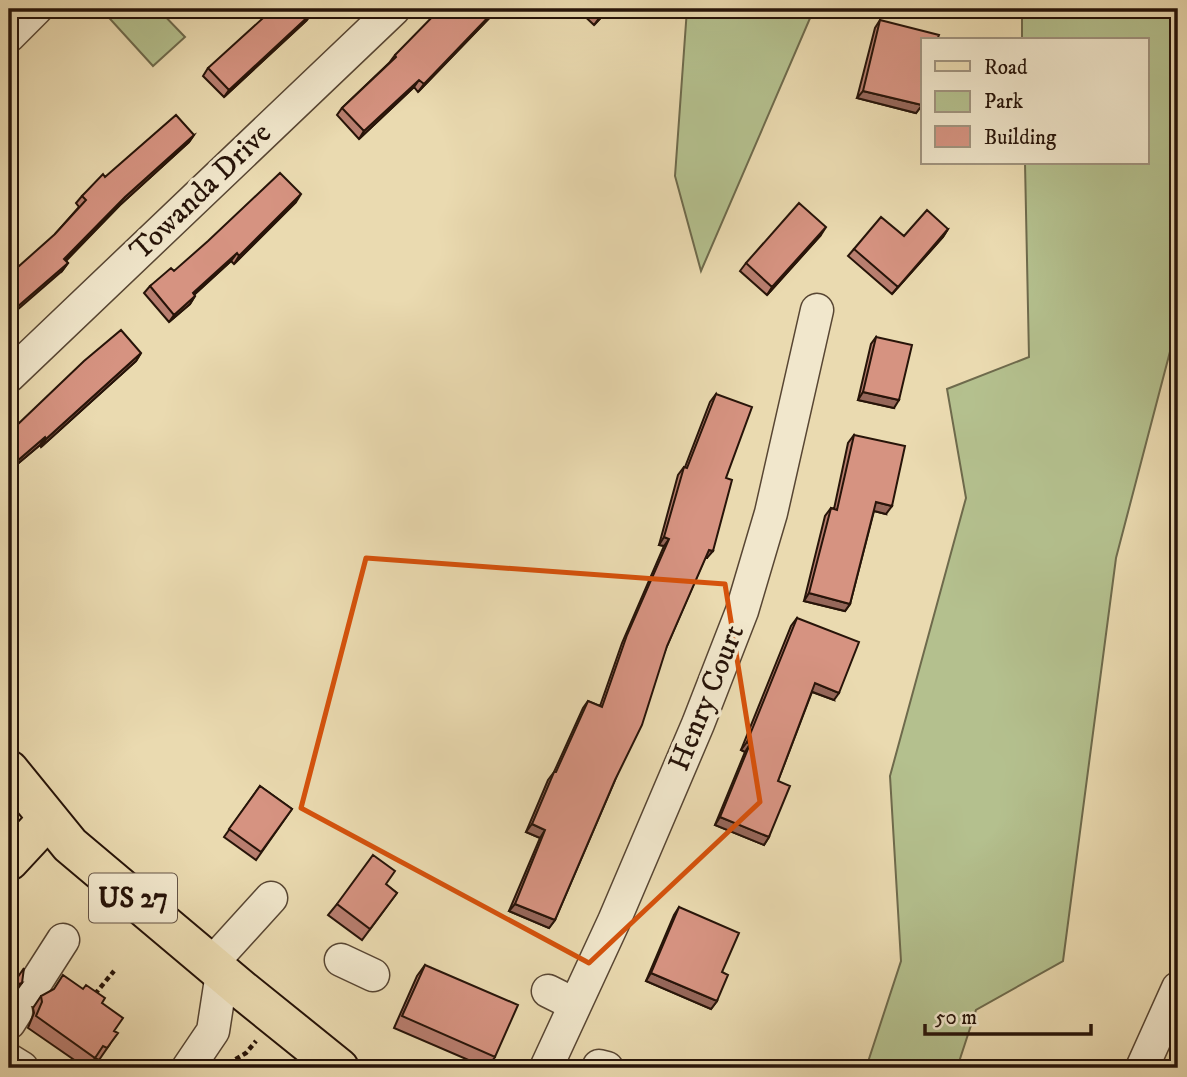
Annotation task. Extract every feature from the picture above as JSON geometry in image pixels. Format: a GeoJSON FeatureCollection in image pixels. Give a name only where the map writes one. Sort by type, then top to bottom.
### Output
{"type":"FeatureCollection","features":[{"type":"Feature","properties":{"kind":"main road","name":"US 27"},"geometry":{"type":"LineString","coordinates":[[9,770],[70,845],[217,969],[258,1023],[325,1062]]}},
{"type":"Feature","properties":{"kind":"main road"},"geometry":{"type":"LineString","coordinates":[[9,861],[48,819]]}},
{"type":"Feature","properties":{"kind":"street"},"geometry":{"type":"LineString","coordinates":[[9,36],[36,9]]}},
{"type":"Feature","properties":{"kind":"street","name":"Towanda Drive"},"geometry":{"type":"LineString","coordinates":[[9,376],[394,9]]}},
{"type":"Feature","properties":{"kind":"street","name":"Henry Court"},"geometry":{"type":"LineString","coordinates":[[546,1068],[561,998],[614,921],[698,724],[742,611],[771,513],[817,310]]}},
{"type":"Feature","properties":{"kind":"street"},"geometry":{"type":"LineString","coordinates":[[188,1068],[213,1031],[217,969],[271,898]]}},
{"type":"Feature","properties":{"kind":"street"},"geometry":{"type":"LineString","coordinates":[[18,1008],[63,940]]}},
{"type":"Feature","properties":{"kind":"street"},"geometry":{"type":"LineString","coordinates":[[341,960],[373,975]]}},
{"type":"Feature","properties":{"kind":"street"},"geometry":{"type":"LineString","coordinates":[[1142,1068],[1178,988]]}},
{"type":"Feature","properties":{"kind":"street"},"geometry":{"type":"LineString","coordinates":[[213,1031],[258,1023]]}},
{"type":"Feature","properties":{"kind":"street"},"geometry":{"type":"LineString","coordinates":[[9,1060],[22,1068]]}},
{"type":"Feature","properties":{"kind":"path"},"geometry":{"type":"LineString","coordinates":[[88,1003],[114,971]]}},
{"type":"Feature","properties":{"kind":"path"},"geometry":{"type":"LineString","coordinates":[[221,1068],[246,1053],[258,1023]]}},
{"type":"Feature","properties":{"kind":"highlighted area"},"geometry":{"type":"Polygon","coordinates":[[[366,558],[725,584],[760,802],[589,963],[301,808],[366,558]]]}},
{"type":"Feature","properties":{"kind":"green space"},"geometry":{"type":"Polygon","coordinates":[[[101,9],[158,9],[185,37],[153,66],[101,9]]]}},
{"type":"Feature","properties":{"kind":"green space"},"geometry":{"type":"Polygon","coordinates":[[[687,9],[814,9],[701,271],[675,176],[687,9]]]}},
{"type":"Feature","properties":{"kind":"green space"},"geometry":{"type":"Polygon","coordinates":[[[1022,9],[1178,9],[1178,321],[1116,558],[1063,961],[976,1010],[957,1068],[866,1068],[901,961],[890,776],[966,498],[947,389],[1029,357],[1025,164],[1148,164],[1148,38],[1022,38],[1022,9]]]}},
{"type":"Feature","properties":{"kind":"building"},"geometry":{"type":"Polygon","coordinates":[[[273,9],[310,9],[313,12],[229,90],[208,68],[273,9]]]}},
{"type":"Feature","properties":{"kind":"building"},"geometry":{"type":"Polygon","coordinates":[[[440,9],[496,9],[424,84],[419,80],[364,131],[342,108],[396,57],[440,9]]]}},
{"type":"Feature","properties":{"kind":"building"},"geometry":{"type":"Polygon","coordinates":[[[591,9],[607,9],[600,17],[591,9]]]}},
{"type":"Feature","properties":{"kind":"building"},"geometry":{"type":"Polygon","coordinates":[[[880,20],[939,35],[938,38],[921,38],[921,105],[863,91],[880,20]]]}},
{"type":"Feature","properties":{"kind":"building"},"geometry":{"type":"Polygon","coordinates":[[[176,115],[194,135],[125,197],[64,259],[68,263],[9,314],[9,275],[55,234],[86,200],[82,196],[103,174],[105,177],[176,115]]]}},
{"type":"Feature","properties":{"kind":"building"},"geometry":{"type":"Polygon","coordinates":[[[280,173],[301,194],[239,256],[237,253],[193,293],[195,296],[174,315],[150,286],[171,268],[174,271],[280,173]]]}},
{"type":"Feature","properties":{"kind":"building"},"geometry":{"type":"Polygon","coordinates":[[[799,203],[826,227],[772,287],[746,263],[799,203]]]}},
{"type":"Feature","properties":{"kind":"building"},"geometry":{"type":"Polygon","coordinates":[[[927,210],[948,229],[898,287],[854,249],[881,217],[904,236],[927,210]]]}},
{"type":"Feature","properties":{"kind":"building"},"geometry":{"type":"Polygon","coordinates":[[[121,330],[141,353],[46,439],[45,437],[9,468],[9,429],[15,424],[16,426],[121,330]]]}},
{"type":"Feature","properties":{"kind":"building"},"geometry":{"type":"Polygon","coordinates":[[[876,337],[912,345],[899,400],[863,392],[876,337]]]}},
{"type":"Feature","properties":{"kind":"building"},"geometry":{"type":"Polygon","coordinates":[[[716,394],[752,407],[726,478],[732,480],[713,551],[709,550],[667,646],[642,725],[615,780],[555,920],[515,904],[545,830],[532,824],[588,701],[602,707],[627,635],[669,539],[664,537],[684,467],[687,468],[716,394]]]}},
{"type":"Feature","properties":{"kind":"building"},"geometry":{"type":"Polygon","coordinates":[[[854,435],[905,446],[892,506],[876,502],[850,604],[809,593],[831,508],[837,510],[854,435]]]}},
{"type":"Feature","properties":{"kind":"building"},"geometry":{"type":"Polygon","coordinates":[[[797,618],[859,642],[839,693],[815,683],[778,781],[790,786],[769,837],[720,817],[797,618]]]}},
{"type":"Feature","properties":{"kind":"building"},"geometry":{"type":"Polygon","coordinates":[[[260,786],[292,809],[261,852],[229,829],[260,786]]]}},
{"type":"Feature","properties":{"kind":"building"},"geometry":{"type":"Polygon","coordinates":[[[373,855],[395,871],[386,884],[397,893],[370,929],[337,904],[373,855]]]}},
{"type":"Feature","properties":{"kind":"building"},"geometry":{"type":"Polygon","coordinates":[[[679,907],[739,933],[722,972],[728,975],[717,1001],[651,973],[679,907]]]}},
{"type":"Feature","properties":{"kind":"building"},"geometry":{"type":"Polygon","coordinates":[[[425,965],[518,1005],[495,1057],[402,1016],[425,965]]]}},
{"type":"Feature","properties":{"kind":"building"},"geometry":{"type":"Polygon","coordinates":[[[24,968],[22,983],[9,990],[24,968]]]}},
{"type":"Feature","properties":{"kind":"building"},"geometry":{"type":"Polygon","coordinates":[[[63,975],[83,989],[86,985],[105,998],[102,1003],[123,1018],[114,1031],[118,1033],[107,1048],[103,1046],[95,1058],[36,1016],[42,1002],[41,996],[54,989],[63,975]]]}}]}
